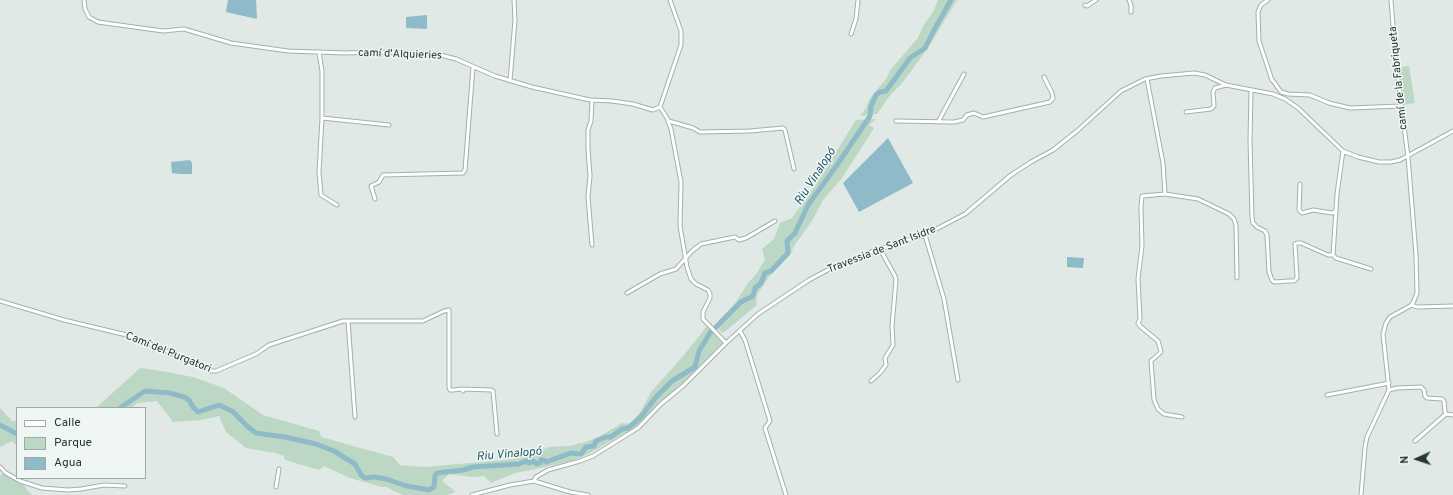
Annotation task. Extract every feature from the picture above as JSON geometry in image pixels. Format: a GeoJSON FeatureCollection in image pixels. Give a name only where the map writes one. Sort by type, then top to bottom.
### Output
{"type":"FeatureCollection","features":[{"type":"Feature","properties":{"kind":"street","name":"camí d'Alquieries"},"geometry":{"type":"LineString","coordinates":[[84,0],[85,9],[89,17],[98,22],[163,31],[184,29],[231,43],[288,51],[437,54],[456,59],[495,76],[532,87],[592,100],[612,100],[649,110],[660,107]]}},
{"type":"Feature","properties":{"kind":"street"},"geometry":{"type":"LineString","coordinates":[[510,80],[515,20],[514,0]]}},
{"type":"Feature","properties":{"kind":"street"},"geometry":{"type":"LineString","coordinates":[[670,0],[681,31],[681,45],[660,107],[668,121],[682,187],[680,226],[691,279],[696,284],[708,290],[710,298],[703,319],[726,343]]}},
{"type":"Feature","properties":{"kind":"street"},"geometry":{"type":"LineString","coordinates":[[851,34],[856,19],[858,0]]}},
{"type":"Feature","properties":{"kind":"street"},"geometry":{"type":"LineString","coordinates":[[1086,5],[1087,6],[1096,0]]}},
{"type":"Feature","properties":{"kind":"street"},"geometry":{"type":"LineString","coordinates":[[1129,0],[1131,12]]}},
{"type":"Feature","properties":{"kind":"street"},"geometry":{"type":"LineString","coordinates":[[1268,0],[1261,5],[1258,12],[1258,34],[1275,94]]}},
{"type":"Feature","properties":{"kind":"street","name":"camí de la Fabriqueta"},"geometry":{"type":"LineString","coordinates":[[1391,0],[1401,106],[1408,157],[1416,255],[1416,307]]}},
{"type":"Feature","properties":{"kind":"street"},"geometry":{"type":"LineString","coordinates":[[319,52],[322,71],[322,118],[319,172],[321,195],[337,205]]}},
{"type":"Feature","properties":{"kind":"street"},"geometry":{"type":"LineString","coordinates":[[375,199],[372,186],[379,182],[383,175],[463,173],[465,170],[473,67]]}},
{"type":"Feature","properties":{"kind":"street","name":"Travessia de Sant Isidre"},"geometry":{"type":"LineString","coordinates":[[472,495],[510,485],[534,481],[536,477],[548,470],[593,456],[638,428],[661,404],[684,386],[726,343],[758,314],[809,280],[833,267],[925,235],[965,214],[1010,175],[1053,150],[1077,131],[1121,91],[1147,79],[1194,73],[1205,75],[1226,85],[1275,94],[1286,99],[1298,108],[1343,151],[1358,157],[1380,162],[1391,162],[1408,157],[1453,131]]}},
{"type":"Feature","properties":{"kind":"street"},"geometry":{"type":"LineString","coordinates":[[938,122],[964,74]]}},
{"type":"Feature","properties":{"kind":"street"},"geometry":{"type":"LineString","coordinates":[[896,121],[954,122],[963,120],[967,115],[974,113],[983,117],[1050,102],[1053,98],[1052,93],[1044,77]]}},
{"type":"Feature","properties":{"kind":"street"},"geometry":{"type":"LineString","coordinates":[[1271,78],[1281,92],[1288,94],[1310,95],[1329,103],[1350,108],[1401,106]]}},
{"type":"Feature","properties":{"kind":"street"},"geometry":{"type":"LineString","coordinates":[[1147,79],[1163,162],[1165,194]]}},
{"type":"Feature","properties":{"kind":"street"},"geometry":{"type":"LineString","coordinates":[[1186,112],[1211,109],[1214,106],[1213,92],[1215,88],[1226,85]]}},
{"type":"Feature","properties":{"kind":"street"},"geometry":{"type":"LineString","coordinates":[[1251,90],[1250,140],[1252,217],[1253,223],[1265,231],[1267,235],[1269,272],[1272,280],[1274,282],[1294,281],[1296,278],[1295,244],[1297,243],[1328,255],[1333,255],[1336,258],[1371,269]]}},
{"type":"Feature","properties":{"kind":"street"},"geometry":{"type":"LineString","coordinates":[[592,100],[591,121],[588,130],[590,176],[588,197],[592,245]]}},
{"type":"Feature","properties":{"kind":"street"},"geometry":{"type":"LineString","coordinates":[[322,118],[389,125]]}},
{"type":"Feature","properties":{"kind":"street"},"geometry":{"type":"LineString","coordinates":[[668,121],[693,128],[700,132],[783,128],[785,130],[794,169]]}},
{"type":"Feature","properties":{"kind":"street"},"geometry":{"type":"LineString","coordinates":[[1333,255],[1336,210],[1343,151]]}},
{"type":"Feature","properties":{"kind":"street"},"geometry":{"type":"LineString","coordinates":[[1300,184],[1300,210],[1302,213],[1313,210],[1332,213],[1336,210]]}},
{"type":"Feature","properties":{"kind":"street"},"geometry":{"type":"LineString","coordinates":[[1182,417],[1164,414],[1158,409],[1154,400],[1151,361],[1161,352],[1158,341],[1141,328],[1138,323],[1140,319],[1138,279],[1142,246],[1142,196],[1165,194],[1198,199],[1230,214],[1236,225],[1237,278]]}},
{"type":"Feature","properties":{"kind":"street"},"geometry":{"type":"LineString","coordinates":[[627,293],[660,274],[676,269],[692,251],[701,244],[735,237],[738,240],[746,238],[774,221]]}},
{"type":"Feature","properties":{"kind":"street"},"geometry":{"type":"LineString","coordinates":[[925,235],[944,299],[958,380]]}},
{"type":"Feature","properties":{"kind":"street"},"geometry":{"type":"LineString","coordinates":[[871,381],[880,373],[886,364],[885,358],[893,345],[892,326],[896,285],[895,276],[880,250]]}},
{"type":"Feature","properties":{"kind":"street"},"geometry":{"type":"LineString","coordinates":[[1361,495],[1367,437],[1389,390],[1383,334],[1386,323],[1390,317],[1411,305],[1415,299]]}},
{"type":"Feature","properties":{"kind":"street","name":"Camí del Purgatori"},"geometry":{"type":"LineString","coordinates":[[0,301],[64,320],[135,337],[211,371],[216,371],[256,354],[269,345],[337,323],[348,321],[423,321],[444,310],[448,310],[450,390],[493,391],[497,434]]}},
{"type":"Feature","properties":{"kind":"street"},"geometry":{"type":"LineString","coordinates":[[1411,305],[1416,307],[1453,306]]}},
{"type":"Feature","properties":{"kind":"street"},"geometry":{"type":"LineString","coordinates":[[348,321],[355,417]]}},
{"type":"Feature","properties":{"kind":"street"},"geometry":{"type":"LineString","coordinates":[[740,331],[745,340],[770,422],[765,428],[786,495]]}},
{"type":"Feature","properties":{"kind":"street"},"geometry":{"type":"LineString","coordinates":[[1327,395],[1389,383]]}},
{"type":"Feature","properties":{"kind":"street"},"geometry":{"type":"LineString","coordinates":[[1389,390],[1397,388],[1421,387],[1427,398],[1442,399],[1444,401],[1446,414]]}},
{"type":"Feature","properties":{"kind":"street"},"geometry":{"type":"LineString","coordinates":[[1415,441],[1446,414],[1453,415]]}},
{"type":"Feature","properties":{"kind":"street"},"geometry":{"type":"LineString","coordinates":[[0,467],[6,473],[16,479]]}},
{"type":"Feature","properties":{"kind":"street"},"geometry":{"type":"LineString","coordinates":[[276,487],[279,469]]}},
{"type":"Feature","properties":{"kind":"street"},"geometry":{"type":"LineString","coordinates":[[16,479],[42,488],[68,490],[104,484],[125,486]]}},
{"type":"Feature","properties":{"kind":"street"},"geometry":{"type":"LineString","coordinates":[[534,481],[570,492],[588,495]]}},
{"type":"Feature","properties":{"kind":"green space"},"geometry":{"type":"Polygon","coordinates":[[[938,0],[957,0],[928,48],[877,114],[860,116],[866,108],[870,98],[886,79],[891,69],[917,39],[925,23],[933,12],[938,0]]]}},
{"type":"Feature","properties":{"kind":"green space"},"geometry":{"type":"Polygon","coordinates":[[[1409,66],[1415,103],[1402,105],[1399,67],[1409,66]]]}},
{"type":"Feature","properties":{"kind":"green space"},"geometry":{"type":"Polygon","coordinates":[[[876,119],[869,125],[874,128],[842,178],[823,200],[812,221],[794,246],[790,255],[768,278],[757,295],[756,306],[723,333],[714,326],[736,302],[748,283],[757,273],[765,259],[762,249],[774,239],[780,223],[792,218],[815,186],[856,120],[876,119]]]}},
{"type":"Feature","properties":{"kind":"green space"},"geometry":{"type":"Polygon","coordinates":[[[707,326],[722,343],[690,376],[636,427],[586,455],[571,461],[515,473],[491,483],[484,476],[472,477],[449,474],[442,481],[456,492],[447,495],[403,495],[386,487],[350,478],[324,466],[319,470],[285,460],[284,456],[275,453],[246,448],[226,432],[219,416],[202,420],[173,422],[157,401],[137,403],[132,407],[97,407],[140,368],[161,371],[193,377],[224,388],[263,415],[319,431],[321,437],[393,457],[400,465],[425,467],[514,459],[527,456],[549,447],[570,446],[589,441],[622,423],[630,424],[641,411],[651,392],[684,355],[707,326]]]}},
{"type":"Feature","properties":{"kind":"green space"},"geometry":{"type":"Polygon","coordinates":[[[0,408],[12,421],[16,421],[16,445],[12,441],[0,447],[0,408]]]}},
{"type":"Feature","properties":{"kind":"green space"},"geometry":{"type":"Polygon","coordinates":[[[3,473],[25,486],[32,495],[0,495],[0,476],[3,473]]]}},
{"type":"Feature","properties":{"kind":"water"},"geometry":{"type":"Polygon","coordinates":[[[228,0],[256,0],[257,19],[226,12],[228,0]]]}},
{"type":"Feature","properties":{"kind":"water"},"geometry":{"type":"Polygon","coordinates":[[[427,15],[427,29],[406,28],[406,17],[427,15]]]}},
{"type":"Feature","properties":{"kind":"water"},"geometry":{"type":"Polygon","coordinates":[[[888,138],[913,183],[859,212],[843,183],[888,138]]]}},
{"type":"Feature","properties":{"kind":"water"},"geometry":{"type":"Polygon","coordinates":[[[190,160],[192,163],[192,174],[172,173],[171,162],[190,160]]]}},
{"type":"Feature","properties":{"kind":"water"},"geometry":{"type":"Polygon","coordinates":[[[1067,257],[1084,258],[1083,268],[1067,267],[1067,257]]]}},
{"type":"Feature","properties":{"kind":"waterway","name":"Riu Vinalopó"},"geometry":{"type":"LineString","coordinates":[[121,407],[145,391],[170,393],[184,397],[189,400],[198,412],[219,405],[232,411],[256,433],[285,437],[316,444],[334,451],[355,464],[361,475],[365,478],[374,477],[386,479],[407,486],[429,490],[434,487],[435,476],[437,473],[463,470],[473,467],[519,464],[526,461],[529,463],[533,461],[537,464],[540,463],[541,460],[546,462],[571,453],[581,454],[586,447],[594,446],[596,441],[606,437],[611,437],[622,429],[628,428],[641,417],[656,397],[672,381],[695,367],[699,351],[710,333],[741,302],[753,296],[755,288],[761,283],[765,273],[771,271],[788,253],[787,241],[795,233],[808,205],[870,116],[871,106],[876,95],[880,92],[886,91],[910,58],[925,48],[951,0]]}},
{"type":"Feature","properties":{"kind":"waterway","name":"Riu Vinalopó"},"geometry":{"type":"LineString","coordinates":[[0,425],[16,433]]}}]}
